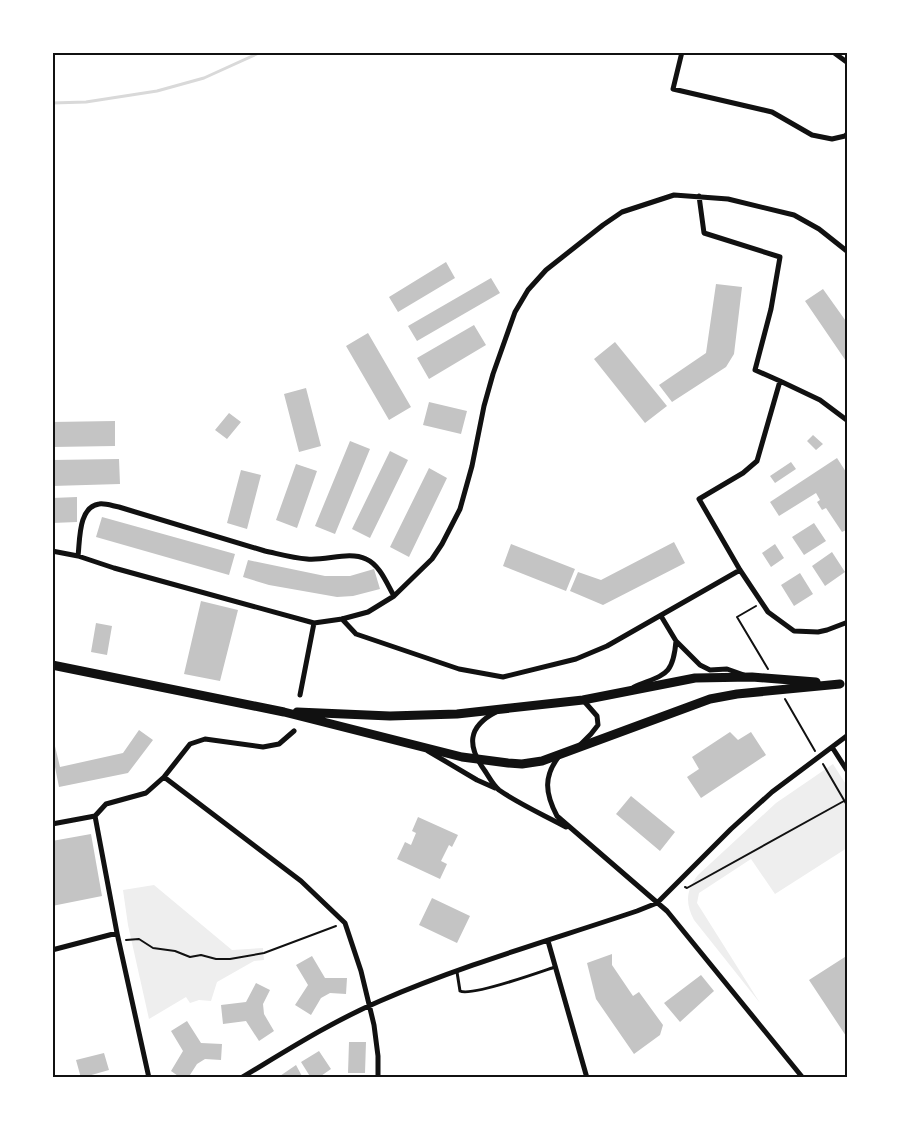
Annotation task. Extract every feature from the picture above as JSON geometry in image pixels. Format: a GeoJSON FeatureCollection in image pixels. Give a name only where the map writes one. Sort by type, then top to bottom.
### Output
{"type":"FeatureCollection","features":[{"type":"Feature","properties":{"kind":"main road"},"geometry":{"type":"LineString","coordinates":[[52,665],[284,712],[476,758],[522,764],[542,761],[710,699],[737,694],[844,684]]}},
{"type":"Feature","properties":{"kind":"main road"},"geometry":{"type":"LineString","coordinates":[[284,712],[390,716],[498,711],[615,695],[695,678],[752,677],[844,684]]}},
{"type":"Feature","properties":{"kind":"street"},"geometry":{"type":"LineString","coordinates":[[682,52],[673,89],[772,112],[812,134],[832,139],[845,136],[848,133]]}},
{"type":"Feature","properties":{"kind":"street"},"geometry":{"type":"LineString","coordinates":[[833,52],[848,63]]}},
{"type":"Feature","properties":{"kind":"street"},"geometry":{"type":"LineString","coordinates":[[52,551],[78,556],[114,568],[314,623],[342,619],[368,612],[394,596],[432,560],[460,509],[472,466],[492,374],[515,312],[528,290],[546,270],[602,224],[622,212],[674,195],[728,199],[794,215],[819,229],[848,252]]}},
{"type":"Feature","properties":{"kind":"street"},"geometry":{"type":"LineString","coordinates":[[698,196],[704,233],[780,258],[771,309],[755,370],[820,400],[848,421]]}},
{"type":"Feature","properties":{"kind":"street"},"geometry":{"type":"LineString","coordinates":[[780,381],[757,461],[743,473],[699,500],[740,570],[768,612],[794,631],[812,632],[827,630],[848,622]]}},
{"type":"Feature","properties":{"kind":"street"},"geometry":{"type":"LineString","coordinates":[[78,556],[85,514],[92,506],[100,504],[119,507],[281,554],[323,560],[351,556],[365,559],[374,564],[394,596]]}},
{"type":"Feature","properties":{"kind":"street"},"geometry":{"type":"LineString","coordinates":[[342,619],[356,634],[459,669],[503,677],[576,659],[606,646],[740,570]]}},
{"type":"Feature","properties":{"kind":"street"},"geometry":{"type":"LineString","coordinates":[[661,616],[676,641],[700,665],[710,670],[727,669],[752,677]]}},
{"type":"Feature","properties":{"kind":"street"},"geometry":{"type":"LineString","coordinates":[[300,695],[314,623]]}},
{"type":"Feature","properties":{"kind":"street"},"geometry":{"type":"LineString","coordinates":[[615,695],[663,675],[669,670],[674,658],[676,641]]}},
{"type":"Feature","properties":{"kind":"street"},"geometry":{"type":"LineString","coordinates":[[578,747],[598,725],[597,716],[583,700]]}},
{"type":"Feature","properties":{"kind":"street"},"geometry":{"type":"LineString","coordinates":[[497,788],[476,758],[472,738],[477,725],[483,718],[498,711]]}},
{"type":"Feature","properties":{"kind":"street"},"geometry":{"type":"LineString","coordinates":[[52,824],[95,816],[106,804],[146,792],[164,777],[190,744],[205,739],[263,747],[280,744],[294,731]]}},
{"type":"Feature","properties":{"kind":"street"},"geometry":{"type":"LineString","coordinates":[[240,1078],[319,1032],[369,1007],[427,982],[637,912],[657,903],[731,829],[772,792],[848,735]]}},
{"type":"Feature","properties":{"kind":"street"},"geometry":{"type":"LineString","coordinates":[[417,745],[573,831]]}},
{"type":"Feature","properties":{"kind":"street"},"geometry":{"type":"LineString","coordinates":[[832,746],[848,772]]}},
{"type":"Feature","properties":{"kind":"street"},"geometry":{"type":"LineString","coordinates":[[561,753],[552,765],[547,785],[550,802],[557,816],[667,910],[803,1078]]}},
{"type":"Feature","properties":{"kind":"street"},"geometry":{"type":"LineString","coordinates":[[164,777],[301,881],[345,922],[361,972],[374,1025],[378,1056],[378,1078]]}},
{"type":"Feature","properties":{"kind":"street"},"geometry":{"type":"LineString","coordinates":[[95,816],[117,933],[149,1078]]}},
{"type":"Feature","properties":{"kind":"street"},"geometry":{"type":"LineString","coordinates":[[52,950],[117,933]]}},
{"type":"Feature","properties":{"kind":"street"},"geometry":{"type":"LineString","coordinates":[[548,941],[588,1078]]}},
{"type":"Feature","properties":{"kind":"lane"},"geometry":{"type":"LineString","coordinates":[[457,972],[460,991],[464,993],[482,990],[555,967]]}},
{"type":"Feature","properties":{"kind":"path"},"geometry":{"type":"LineString","coordinates":[[762,602],[737,616],[763,661]]}},
{"type":"Feature","properties":{"kind":"path"},"geometry":{"type":"LineString","coordinates":[[786,701],[810,741]]}},
{"type":"Feature","properties":{"kind":"path"},"geometry":{"type":"LineString","coordinates":[[832,780],[848,807]]}},
{"type":"Feature","properties":{"kind":"path"},"geometry":{"type":"LineString","coordinates":[[676,884],[688,888],[844,801]]}},
{"type":"Feature","properties":{"kind":"path"},"geometry":{"type":"LineString","coordinates":[[119,941],[139,939],[153,948],[175,951],[190,957],[201,955],[216,959],[230,959],[264,953],[345,922]]}},
{"type":"Feature","properties":{"kind":"shaded area"},"geometry":{"type":"Polygon","coordinates":[[[833,764],[847,786],[847,848],[775,894],[751,859],[699,893],[697,903],[760,1003],[694,920],[689,908],[689,891],[698,875],[776,803],[833,764]]]}},
{"type":"Feature","properties":{"kind":"shaded area"},"geometry":{"type":"Polygon","coordinates":[[[154,885],[232,950],[263,948],[264,960],[254,961],[217,982],[211,1001],[199,1000],[190,1003],[186,997],[149,1019],[128,925],[123,890],[154,885]]]}},
{"type":"Feature","properties":{"kind":"building"},"geometry":{"type":"Polygon","coordinates":[[[446,262],[455,278],[398,312],[389,297],[446,262]]]}},
{"type":"Feature","properties":{"kind":"building"},"geometry":{"type":"Polygon","coordinates":[[[491,278],[500,293],[417,341],[408,326],[491,278]]]}},
{"type":"Feature","properties":{"kind":"building"},"geometry":{"type":"Polygon","coordinates":[[[716,284],[742,287],[734,354],[726,367],[672,402],[659,385],[706,353],[716,284]]]}},
{"type":"Feature","properties":{"kind":"building"},"geometry":{"type":"Polygon","coordinates":[[[823,289],[848,324],[848,364],[805,301],[823,289]]]}},
{"type":"Feature","properties":{"kind":"building"},"geometry":{"type":"Polygon","coordinates":[[[474,325],[486,345],[429,379],[417,358],[474,325]]]}},
{"type":"Feature","properties":{"kind":"building"},"geometry":{"type":"Polygon","coordinates":[[[368,333],[411,407],[389,420],[346,346],[368,333]]]}},
{"type":"Feature","properties":{"kind":"building"},"geometry":{"type":"Polygon","coordinates":[[[615,342],[667,406],[645,423],[594,359],[615,342]]]}},
{"type":"Feature","properties":{"kind":"building"},"geometry":{"type":"Polygon","coordinates":[[[306,388],[321,446],[299,452],[284,394],[306,388]]]}},
{"type":"Feature","properties":{"kind":"building"},"geometry":{"type":"Polygon","coordinates":[[[429,402],[467,411],[461,434],[423,425],[429,402]]]}},
{"type":"Feature","properties":{"kind":"building"},"geometry":{"type":"Polygon","coordinates":[[[229,413],[241,422],[227,439],[215,430],[229,413]]]}},
{"type":"Feature","properties":{"kind":"building"},"geometry":{"type":"Polygon","coordinates":[[[115,421],[115,446],[52,447],[52,422],[115,421]]]}},
{"type":"Feature","properties":{"kind":"building"},"geometry":{"type":"Polygon","coordinates":[[[813,435],[823,444],[816,450],[807,441],[813,435]]]}},
{"type":"Feature","properties":{"kind":"building"},"geometry":{"type":"Polygon","coordinates":[[[350,441],[370,449],[335,534],[315,526],[350,441]]]}},
{"type":"Feature","properties":{"kind":"building"},"geometry":{"type":"Polygon","coordinates":[[[390,451],[408,460],[370,538],[352,529],[390,451]]]}},
{"type":"Feature","properties":{"kind":"building"},"geometry":{"type":"Polygon","coordinates":[[[837,458],[848,475],[848,529],[842,532],[826,508],[822,510],[817,502],[820,500],[816,493],[779,516],[770,502],[837,458]]]}},
{"type":"Feature","properties":{"kind":"building"},"geometry":{"type":"Polygon","coordinates":[[[119,459],[120,484],[52,486],[52,460],[119,459]]]}},
{"type":"Feature","properties":{"kind":"building"},"geometry":{"type":"Polygon","coordinates":[[[791,462],[796,469],[775,483],[770,476],[791,462]]]}},
{"type":"Feature","properties":{"kind":"building"},"geometry":{"type":"Polygon","coordinates":[[[296,464],[317,471],[297,528],[276,520],[296,464]]]}},
{"type":"Feature","properties":{"kind":"building"},"geometry":{"type":"Polygon","coordinates":[[[429,468],[447,478],[409,557],[390,547],[429,468]]]}},
{"type":"Feature","properties":{"kind":"building"},"geometry":{"type":"Polygon","coordinates":[[[241,470],[261,475],[247,529],[227,523],[241,470]]]}},
{"type":"Feature","properties":{"kind":"building"},"geometry":{"type":"Polygon","coordinates":[[[77,497],[77,522],[52,523],[52,498],[77,497]]]}},
{"type":"Feature","properties":{"kind":"building"},"geometry":{"type":"Polygon","coordinates":[[[102,517],[235,554],[229,575],[96,537],[102,517]]]}},
{"type":"Feature","properties":{"kind":"building"},"geometry":{"type":"Polygon","coordinates":[[[814,523],[826,541],[804,555],[792,537],[814,523]]]}},
{"type":"Feature","properties":{"kind":"building"},"geometry":{"type":"Polygon","coordinates":[[[674,542],[685,563],[603,605],[570,591],[578,572],[601,580],[674,542]]]}},
{"type":"Feature","properties":{"kind":"building"},"geometry":{"type":"Polygon","coordinates":[[[511,544],[575,569],[566,591],[503,566],[511,544]]]}},
{"type":"Feature","properties":{"kind":"building"},"geometry":{"type":"Polygon","coordinates":[[[775,544],[784,558],[771,567],[762,553],[775,544]]]}},
{"type":"Feature","properties":{"kind":"building"},"geometry":{"type":"Polygon","coordinates":[[[832,552],[845,572],[825,586],[812,566],[832,552]]]}},
{"type":"Feature","properties":{"kind":"building"},"geometry":{"type":"Polygon","coordinates":[[[248,560],[325,576],[350,576],[374,569],[380,589],[353,596],[337,597],[269,585],[243,577],[248,560]]]}},
{"type":"Feature","properties":{"kind":"building"},"geometry":{"type":"Polygon","coordinates":[[[800,573],[813,594],[794,606],[781,585],[800,573]]]}},
{"type":"Feature","properties":{"kind":"building"},"geometry":{"type":"Polygon","coordinates":[[[201,601],[238,610],[220,681],[184,674],[201,601]]]}},
{"type":"Feature","properties":{"kind":"building"},"geometry":{"type":"Polygon","coordinates":[[[96,623],[112,626],[107,655],[91,652],[96,623]]]}},
{"type":"Feature","properties":{"kind":"building"},"geometry":{"type":"Polygon","coordinates":[[[139,730],[153,740],[128,773],[59,787],[55,767],[52,768],[52,743],[54,742],[60,767],[123,753],[139,730]]]}},
{"type":"Feature","properties":{"kind":"building"},"geometry":{"type":"Polygon","coordinates":[[[730,732],[738,740],[751,732],[766,755],[701,798],[687,777],[699,769],[692,757],[730,732]]]}},
{"type":"Feature","properties":{"kind":"building"},"geometry":{"type":"Polygon","coordinates":[[[631,796],[675,832],[660,851],[616,814],[631,796]]]}},
{"type":"Feature","properties":{"kind":"building"},"geometry":{"type":"Polygon","coordinates":[[[418,817],[458,835],[452,847],[449,845],[441,861],[447,864],[440,879],[397,859],[405,842],[411,845],[416,833],[412,831],[418,817]]]}},
{"type":"Feature","properties":{"kind":"building"},"geometry":{"type":"Polygon","coordinates":[[[91,834],[102,896],[52,906],[52,841],[91,834]]]}},
{"type":"Feature","properties":{"kind":"building"},"geometry":{"type":"Polygon","coordinates":[[[432,898],[470,916],[457,943],[419,925],[432,898]]]}},
{"type":"Feature","properties":{"kind":"building"},"geometry":{"type":"Polygon","coordinates":[[[612,954],[612,965],[633,996],[639,992],[663,1025],[660,1035],[634,1054],[596,999],[587,963],[612,954]]]}},
{"type":"Feature","properties":{"kind":"building"},"geometry":{"type":"Polygon","coordinates":[[[848,955],[848,1039],[809,980],[848,955]]]}},
{"type":"Feature","properties":{"kind":"building"},"geometry":{"type":"Polygon","coordinates":[[[312,956],[325,978],[347,978],[346,994],[330,993],[321,998],[311,1015],[295,1005],[308,985],[296,965],[312,956]]]}},
{"type":"Feature","properties":{"kind":"building"},"geometry":{"type":"Polygon","coordinates":[[[701,975],[714,991],[680,1022],[664,1003],[701,975]]]}},
{"type":"Feature","properties":{"kind":"building"},"geometry":{"type":"Polygon","coordinates":[[[256,983],[270,990],[263,1004],[264,1014],[274,1031],[259,1041],[246,1021],[223,1024],[221,1005],[246,1002],[256,983]]]}},
{"type":"Feature","properties":{"kind":"building"},"geometry":{"type":"Polygon","coordinates":[[[187,1021],[201,1043],[222,1044],[221,1060],[205,1059],[197,1064],[188,1078],[181,1078],[171,1071],[183,1051],[171,1031],[187,1021]]]}},
{"type":"Feature","properties":{"kind":"building"},"geometry":{"type":"Polygon","coordinates":[[[349,1042],[366,1042],[365,1073],[348,1073],[349,1042]]]}},
{"type":"Feature","properties":{"kind":"building"},"geometry":{"type":"Polygon","coordinates":[[[319,1051],[331,1069],[318,1078],[311,1078],[301,1062],[319,1051]]]}},
{"type":"Feature","properties":{"kind":"building"},"geometry":{"type":"Polygon","coordinates":[[[104,1053],[109,1070],[81,1078],[76,1060],[104,1053]]]}},
{"type":"Feature","properties":{"kind":"building"},"geometry":{"type":"Polygon","coordinates":[[[296,1065],[303,1078],[277,1078],[296,1065]]]}},
{"type":"Feature","properties":{"kind":"waterway"},"geometry":{"type":"LineString","coordinates":[[52,103],[86,102],[157,91],[204,78],[261,52]]}}]}
